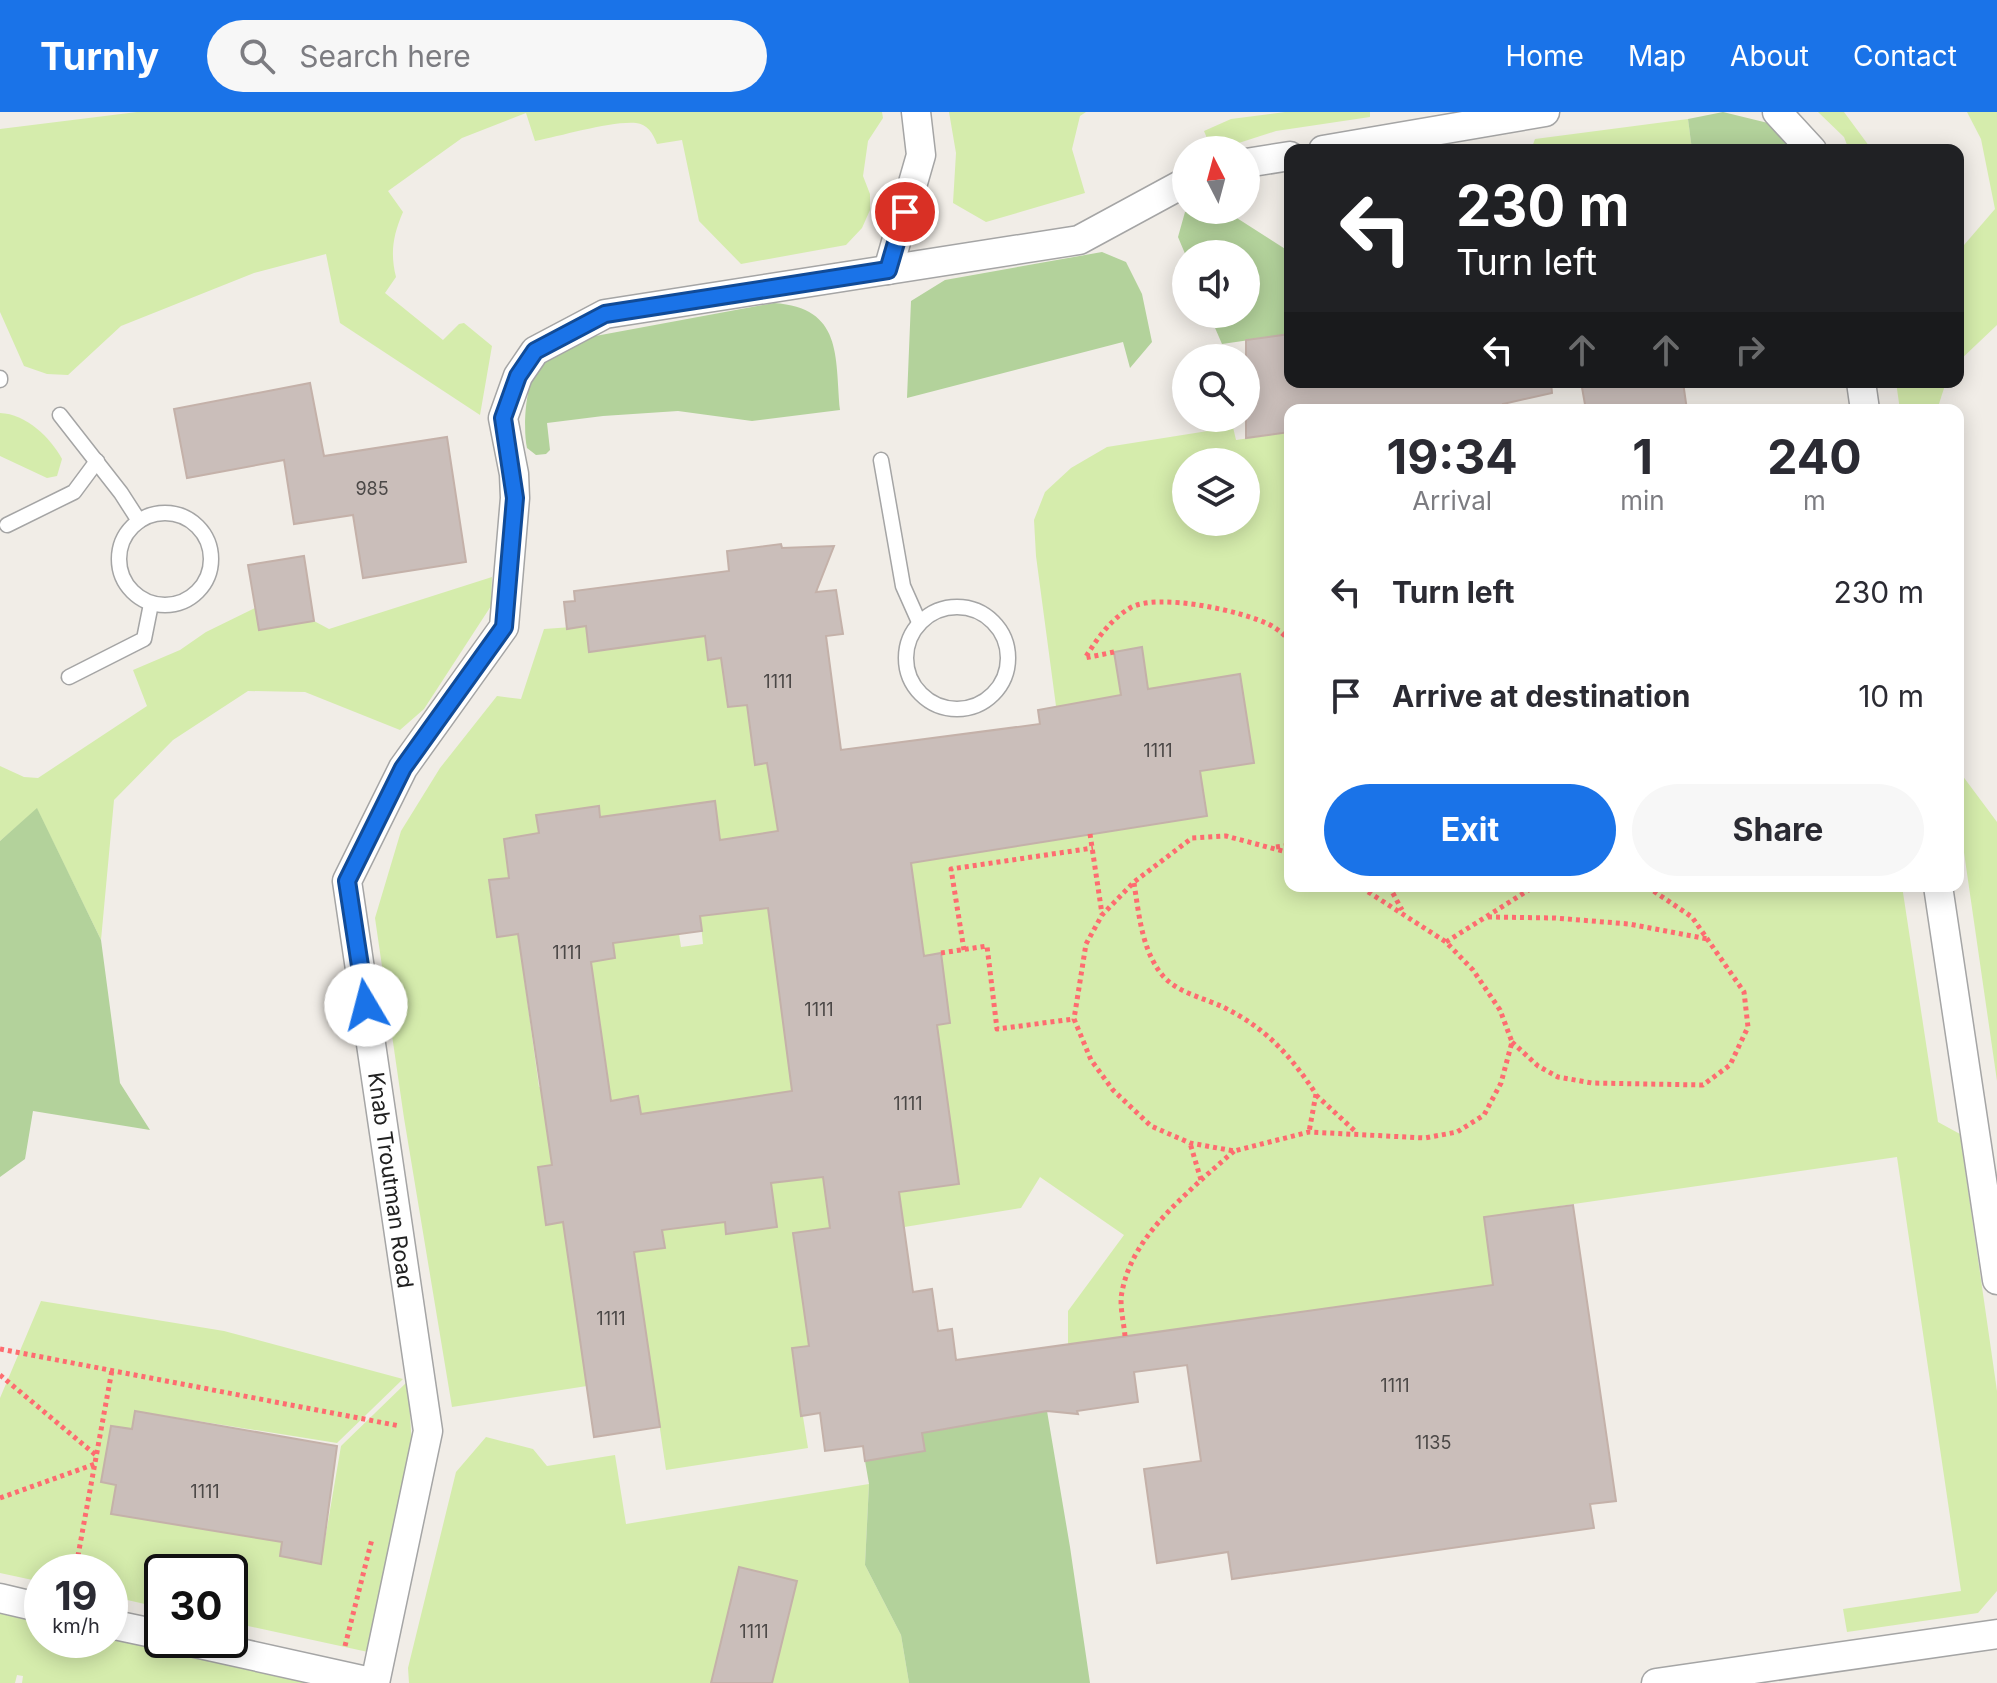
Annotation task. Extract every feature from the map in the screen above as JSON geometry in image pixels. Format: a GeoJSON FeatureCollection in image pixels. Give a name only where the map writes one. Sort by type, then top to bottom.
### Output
{"type":"FeatureCollection","features":[{"type":"Feature","properties":{"kind":"street"},"geometry":{"type":"LineString","coordinates":[[888,270],[921,155],[916,112]]}},
{"type":"Feature","properties":{"kind":"street"},"geometry":{"type":"LineString","coordinates":[[1358,144],[1545,112]]}},
{"type":"Feature","properties":{"kind":"street"},"geometry":{"type":"LineString","coordinates":[[1777,112],[1806,144]]}},
{"type":"Feature","properties":{"kind":"street"},"geometry":{"type":"LineString","coordinates":[[1260,161],[1284,157]]}},
{"type":"Feature","properties":{"kind":"street","name":"Knab Troutman Road"},"geometry":{"type":"LineString","coordinates":[[375,1683],[428,1431],[347,881],[403,768],[504,627],[515,498],[503,418],[518,376],[535,351],[605,314],[1079,240],[1172,190]]}},
{"type":"Feature","properties":{"kind":"street"},"geometry":{"type":"LineString","coordinates":[[1939,892],[1997,1280]]}},
{"type":"Feature","properties":{"kind":"street"},"geometry":{"type":"LineString","coordinates":[[0,1598],[24,1604]]}},
{"type":"Feature","properties":{"kind":"street"},"geometry":{"type":"LineString","coordinates":[[1656,1683],[1997,1634]]}},
{"type":"Feature","properties":{"kind":"street"},"geometry":{"type":"LineString","coordinates":[[248,1654],[375,1683]]}},
{"type":"Feature","properties":{"kind":"lane"},"geometry":{"type":"LineString","coordinates":[[60,415],[139,521]]}},
{"type":"Feature","properties":{"kind":"lane"},"geometry":{"type":"LineString","coordinates":[[881,460],[903,586],[919,622]]}},
{"type":"Feature","properties":{"kind":"lane"},"geometry":{"type":"LineString","coordinates":[[7,525],[74,492],[97,461]]}},
{"type":"Feature","properties":{"kind":"lane"},"geometry":{"type":"LineString","coordinates":[[170,513],[185,517],[198,526],[207,538],[212,554],[211,569],[205,584],[194,596],[166,606],[151,604],[128,587],[121,573],[119,559],[122,544],[128,531],[153,514],[170,513]]}},
{"type":"Feature","properties":{"kind":"lane"},"geometry":{"type":"LineString","coordinates":[[69,677],[144,639],[151,604]]}},
{"type":"Feature","properties":{"kind":"lane"},"geometry":{"type":"LineString","coordinates":[[948,607],[966,607],[982,613],[996,624],[1005,639],[1008,657],[1006,674],[998,689],[985,701],[968,708],[943,707],[922,696],[911,683],[905,652],[919,622],[948,607]]}},
{"type":"Feature","properties":{"kind":"path"},"geometry":{"type":"LineString","coordinates":[[1114,652],[1085,658],[1104,629],[1133,606],[1177,601],[1239,613],[1272,626],[1284,636]]}},
{"type":"Feature","properties":{"kind":"path"},"geometry":{"type":"LineString","coordinates":[[1090,834],[1102,915]]}},
{"type":"Feature","properties":{"kind":"path"},"geometry":{"type":"LineString","coordinates":[[1284,851],[1226,836],[1192,838],[1134,882],[1102,915],[1086,944],[1074,1019],[1091,1060],[1113,1090],[1151,1126],[1190,1143],[1234,1151],[1309,1132],[1425,1138],[1457,1132],[1484,1115],[1501,1083],[1512,1042]]}},
{"type":"Feature","properties":{"kind":"path"},"geometry":{"type":"LineString","coordinates":[[1271,847],[1284,846]]}},
{"type":"Feature","properties":{"kind":"path"},"geometry":{"type":"LineString","coordinates":[[964,950],[951,869],[1093,848]]}},
{"type":"Feature","properties":{"kind":"path"},"geometry":{"type":"LineString","coordinates":[[1134,882],[1140,922],[1150,956],[1165,978],[1186,992],[1225,1008],[1270,1036],[1293,1060],[1316,1094],[1358,1133]]}},
{"type":"Feature","properties":{"kind":"path"},"geometry":{"type":"LineString","coordinates":[[1369,892],[1446,942],[1473,970],[1500,1010],[1512,1042],[1538,1066],[1558,1077],[1592,1083],[1703,1085],[1730,1065],[1748,1027],[1744,992],[1692,917],[1655,892]]}},
{"type":"Feature","properties":{"kind":"path"},"geometry":{"type":"LineString","coordinates":[[1392,892],[1403,912]]}},
{"type":"Feature","properties":{"kind":"path"},"geometry":{"type":"LineString","coordinates":[[1446,942],[1526,892]]}},
{"type":"Feature","properties":{"kind":"path"},"geometry":{"type":"LineString","coordinates":[[1488,917],[1629,924],[1708,939]]}},
{"type":"Feature","properties":{"kind":"path"},"geometry":{"type":"LineString","coordinates":[[941,953],[987,946],[997,1029],[1074,1019]]}},
{"type":"Feature","properties":{"kind":"path"},"geometry":{"type":"LineString","coordinates":[[1309,1132],[1316,1094]]}},
{"type":"Feature","properties":{"kind":"path"},"geometry":{"type":"LineString","coordinates":[[1190,1143],[1201,1180]]}},
{"type":"Feature","properties":{"kind":"path"},"geometry":{"type":"LineString","coordinates":[[1125,1336],[1121,1294],[1134,1258],[1158,1220],[1234,1151]]}},
{"type":"Feature","properties":{"kind":"path"},"geometry":{"type":"LineString","coordinates":[[0,1349],[428,1431]]}},
{"type":"Feature","properties":{"kind":"path"},"geometry":{"type":"LineString","coordinates":[[78,1554],[112,1370]]}},
{"type":"Feature","properties":{"kind":"path"},"geometry":{"type":"LineString","coordinates":[[0,1375],[97,1456]]}},
{"type":"Feature","properties":{"kind":"path"},"geometry":{"type":"LineString","coordinates":[[396,1440],[400,1426]]}},
{"type":"Feature","properties":{"kind":"path"},"geometry":{"type":"LineString","coordinates":[[0,1498],[95,1464]]}},
{"type":"Feature","properties":{"kind":"path"},"geometry":{"type":"LineString","coordinates":[[338,1674],[375,1528]]}},
{"type":"Feature","properties":{"kind":"green space"},"geometry":{"type":"Polygon","coordinates":[[[137,112],[882,112],[883,118],[868,141],[863,176],[870,194],[870,210],[862,228],[846,245],[741,264],[699,221],[682,140],[657,144],[649,130],[640,124],[613,124],[535,141],[526,113],[462,138],[388,191],[403,212],[394,244],[396,277],[385,293],[443,340],[464,323],[492,346],[480,415],[340,323],[326,254],[254,273],[121,326],[68,375],[47,374],[24,366],[0,312],[0,129],[137,112]]]}},
{"type":"Feature","properties":{"kind":"green space"},"geometry":{"type":"Polygon","coordinates":[[[949,112],[1086,112],[1080,116],[1072,149],[1085,193],[986,222],[953,203],[956,153],[949,112]]]}},
{"type":"Feature","properties":{"kind":"green space"},"geometry":{"type":"Polygon","coordinates":[[[1285,112],[1370,112],[1370,117],[1260,136],[1206,136],[1204,131],[1231,119],[1285,112]]]}},
{"type":"Feature","properties":{"kind":"green space"},"geometry":{"type":"Polygon","coordinates":[[[1723,112],[1768,123],[1789,144],[1691,144],[1688,119],[1723,112]]]}},
{"type":"Feature","properties":{"kind":"green space"},"geometry":{"type":"Polygon","coordinates":[[[1818,112],[1844,112],[1868,144],[1847,144],[1844,137],[1818,112]]]}},
{"type":"Feature","properties":{"kind":"green space"},"geometry":{"type":"Polygon","coordinates":[[[1967,112],[1997,112],[1997,325],[1964,356],[1964,245],[1995,209],[1981,139],[1967,112]]]}},
{"type":"Feature","properties":{"kind":"green space"},"geometry":{"type":"Polygon","coordinates":[[[1688,119],[1691,144],[1533,144],[1535,139],[1688,119]]]}},
{"type":"Feature","properties":{"kind":"green space"},"geometry":{"type":"Polygon","coordinates":[[[1182,224],[1246,224],[1284,248],[1284,335],[1222,344],[1215,328],[1260,328],[1260,240],[1179,240],[1182,224]]]}},
{"type":"Feature","properties":{"kind":"green space"},"geometry":{"type":"Polygon","coordinates":[[[1102,252],[1126,262],[1142,294],[1152,342],[1130,368],[1123,342],[907,398],[911,301],[945,280],[1102,252]]]}},
{"type":"Feature","properties":{"kind":"green space"},"geometry":{"type":"Polygon","coordinates":[[[774,303],[813,314],[824,325],[835,354],[840,410],[752,421],[678,411],[603,416],[547,423],[550,450],[546,454],[536,455],[527,448],[526,409],[532,379],[548,360],[561,351],[590,337],[774,303]]]}},
{"type":"Feature","properties":{"kind":"green space"},"geometry":{"type":"Polygon","coordinates":[[[1897,388],[1944,388],[1939,404],[1899,404],[1897,388]]]}},
{"type":"Feature","properties":{"kind":"green space"},"geometry":{"type":"Polygon","coordinates":[[[0,413],[28,422],[51,443],[62,459],[57,476],[47,478],[0,456],[0,413]]]}},
{"type":"Feature","properties":{"kind":"green space"},"geometry":{"type":"Polygon","coordinates":[[[1202,432],[1234,432],[1236,440],[1284,433],[1284,892],[1903,892],[1938,1122],[1960,1134],[1997,1391],[1997,1591],[1978,1613],[1847,1632],[1843,1609],[1961,1591],[1897,1157],[1484,1217],[1493,1285],[1068,1344],[1068,1311],[1124,1235],[1040,1177],[1021,1208],[886,1230],[882,1195],[958,1184],[937,1025],[950,1022],[941,954],[924,956],[911,863],[1207,816],[1200,771],[1254,763],[1240,675],[1148,689],[1141,647],[1114,652],[1121,695],[1058,721],[1036,556],[1034,520],[1045,492],[1071,468],[1107,447],[1202,432]]]}},
{"type":"Feature","properties":{"kind":"green space"},"geometry":{"type":"Polygon","coordinates":[[[492,577],[491,606],[424,709],[400,730],[305,692],[248,691],[173,740],[114,800],[101,940],[37,809],[0,841],[0,766],[24,777],[38,778],[147,706],[133,670],[180,650],[206,632],[255,608],[259,630],[314,621],[329,629],[492,577]]]}},
{"type":"Feature","properties":{"kind":"green space"},"geometry":{"type":"Polygon","coordinates":[[[586,626],[590,652],[705,636],[708,659],[721,658],[747,705],[755,764],[767,763],[773,803],[785,802],[789,831],[761,854],[757,834],[720,840],[600,817],[598,806],[537,815],[539,833],[504,839],[509,878],[490,880],[497,937],[518,934],[539,1087],[566,1084],[573,1123],[546,1127],[552,1165],[538,1168],[546,1224],[563,1222],[587,1386],[452,1407],[404,1118],[375,918],[401,831],[440,768],[497,696],[521,699],[544,629],[586,626]]]}},
{"type":"Feature","properties":{"kind":"green space"},"geometry":{"type":"Polygon","coordinates":[[[1964,778],[1997,822],[1997,1081],[1964,853],[1964,778]]]}},
{"type":"Feature","properties":{"kind":"green space"},"geometry":{"type":"Polygon","coordinates":[[[37,808],[101,940],[120,1083],[150,1130],[33,1111],[25,1159],[0,1177],[0,841],[37,808]]]}},
{"type":"Feature","properties":{"kind":"green space"},"geometry":{"type":"Polygon","coordinates":[[[766,895],[797,1125],[754,1097],[641,1114],[637,1096],[586,1105],[608,1077],[591,962],[615,958],[613,943],[679,934],[681,947],[703,944],[700,916],[730,913],[729,900],[766,895]]]}},
{"type":"Feature","properties":{"kind":"green space"},"geometry":{"type":"Polygon","coordinates":[[[821,1164],[830,1228],[793,1234],[809,1346],[792,1348],[808,1448],[666,1470],[634,1252],[664,1247],[662,1230],[725,1222],[726,1234],[773,1202],[771,1183],[805,1179],[821,1164]]]}},
{"type":"Feature","properties":{"kind":"green space"},"geometry":{"type":"Polygon","coordinates":[[[41,1301],[224,1331],[403,1379],[337,1443],[135,1411],[132,1429],[111,1426],[102,1482],[116,1485],[112,1514],[282,1542],[280,1556],[321,1563],[341,1446],[408,1381],[412,1448],[368,1652],[248,1626],[248,1554],[144,1554],[144,1604],[128,1600],[128,1554],[24,1554],[24,1578],[0,1573],[0,1398],[41,1301]]]}},
{"type":"Feature","properties":{"kind":"green space"},"geometry":{"type":"Polygon","coordinates":[[[1047,1411],[1090,1683],[909,1683],[901,1635],[865,1565],[869,1484],[865,1461],[925,1451],[922,1433],[1047,1411]]]}},
{"type":"Feature","properties":{"kind":"green space"},"geometry":{"type":"Polygon","coordinates":[[[486,1437],[533,1449],[547,1466],[615,1455],[626,1524],[869,1484],[865,1565],[901,1635],[909,1683],[772,1683],[797,1582],[740,1567],[711,1683],[409,1683],[408,1668],[456,1472],[486,1437]]]}},
{"type":"Feature","properties":{"kind":"green space"},"geometry":{"type":"Polygon","coordinates":[[[0,1606],[24,1611],[24,1658],[128,1658],[128,1632],[144,1636],[144,1658],[233,1658],[336,1683],[22,1683],[23,1676],[17,1675],[15,1683],[0,1683],[0,1606]]]}},
{"type":"Feature","properties":{"kind":"building"},"geometry":{"type":"Polygon","coordinates":[[[1284,335],[1284,388],[1552,388],[1552,393],[1503,404],[1284,404],[1284,433],[1246,438],[1246,432],[1260,432],[1260,344],[1246,344],[1246,340],[1284,335]]]}},
{"type":"Feature","properties":{"kind":"building"},"geometry":{"type":"Polygon","coordinates":[[[310,383],[324,456],[447,437],[466,562],[363,578],[353,515],[294,524],[284,460],[187,478],[174,409],[310,383]]]}},
{"type":"Feature","properties":{"kind":"building"},"geometry":{"type":"Polygon","coordinates":[[[1582,388],[1684,388],[1686,404],[1585,404],[1582,388]]]}},
{"type":"Feature","properties":{"kind":"building"},"geometry":{"type":"Polygon","coordinates":[[[781,544],[782,548],[834,546],[816,592],[836,590],[843,634],[826,636],[841,750],[1040,724],[1038,710],[1121,695],[1114,652],[1142,647],[1148,689],[1240,674],[1254,763],[1200,771],[1207,816],[911,863],[924,956],[941,953],[950,1023],[937,1025],[959,1184],[899,1192],[913,1292],[932,1289],[938,1331],[952,1329],[956,1360],[1493,1285],[1484,1217],[1573,1205],[1616,1501],[1590,1504],[1594,1528],[1232,1579],[1228,1552],[1157,1563],[1144,1469],[1201,1461],[1187,1365],[1134,1372],[1138,1402],[1077,1411],[1078,1414],[1047,1411],[922,1433],[925,1451],[865,1461],[863,1446],[825,1451],[820,1413],[801,1416],[792,1348],[809,1346],[793,1233],[830,1228],[823,1177],[771,1183],[777,1227],[726,1234],[725,1222],[662,1230],[665,1248],[634,1252],[660,1427],[594,1437],[563,1222],[546,1225],[538,1167],[552,1165],[518,934],[497,937],[489,880],[509,878],[504,839],[539,833],[536,815],[599,806],[600,817],[715,801],[720,840],[778,831],[767,763],[755,765],[747,705],[728,707],[721,658],[708,660],[705,636],[589,652],[586,626],[567,629],[564,602],[575,601],[574,591],[729,571],[727,551],[781,544]],[[768,908],[700,916],[702,931],[613,943],[615,958],[591,962],[611,1101],[638,1096],[641,1114],[792,1091],[768,908]]]}},
{"type":"Feature","properties":{"kind":"building"},"geometry":{"type":"Polygon","coordinates":[[[304,556],[314,621],[259,630],[248,565],[304,556]]]}},
{"type":"Feature","properties":{"kind":"building"},"geometry":{"type":"Polygon","coordinates":[[[135,1411],[337,1446],[321,1564],[280,1556],[282,1542],[111,1514],[116,1485],[101,1482],[111,1426],[132,1429],[135,1411]]]}},
{"type":"Feature","properties":{"kind":"building"},"geometry":{"type":"Polygon","coordinates":[[[739,1567],[797,1581],[772,1683],[711,1683],[739,1567]]]}},
{"type":"Feature","properties":{"kind":"route"},"geometry":{"type":"LineString","coordinates":[[366,1005],[347,881],[403,768],[504,627],[515,498],[514,474],[503,418],[518,376],[535,351],[605,314],[888,270],[905,212]]}}]}
